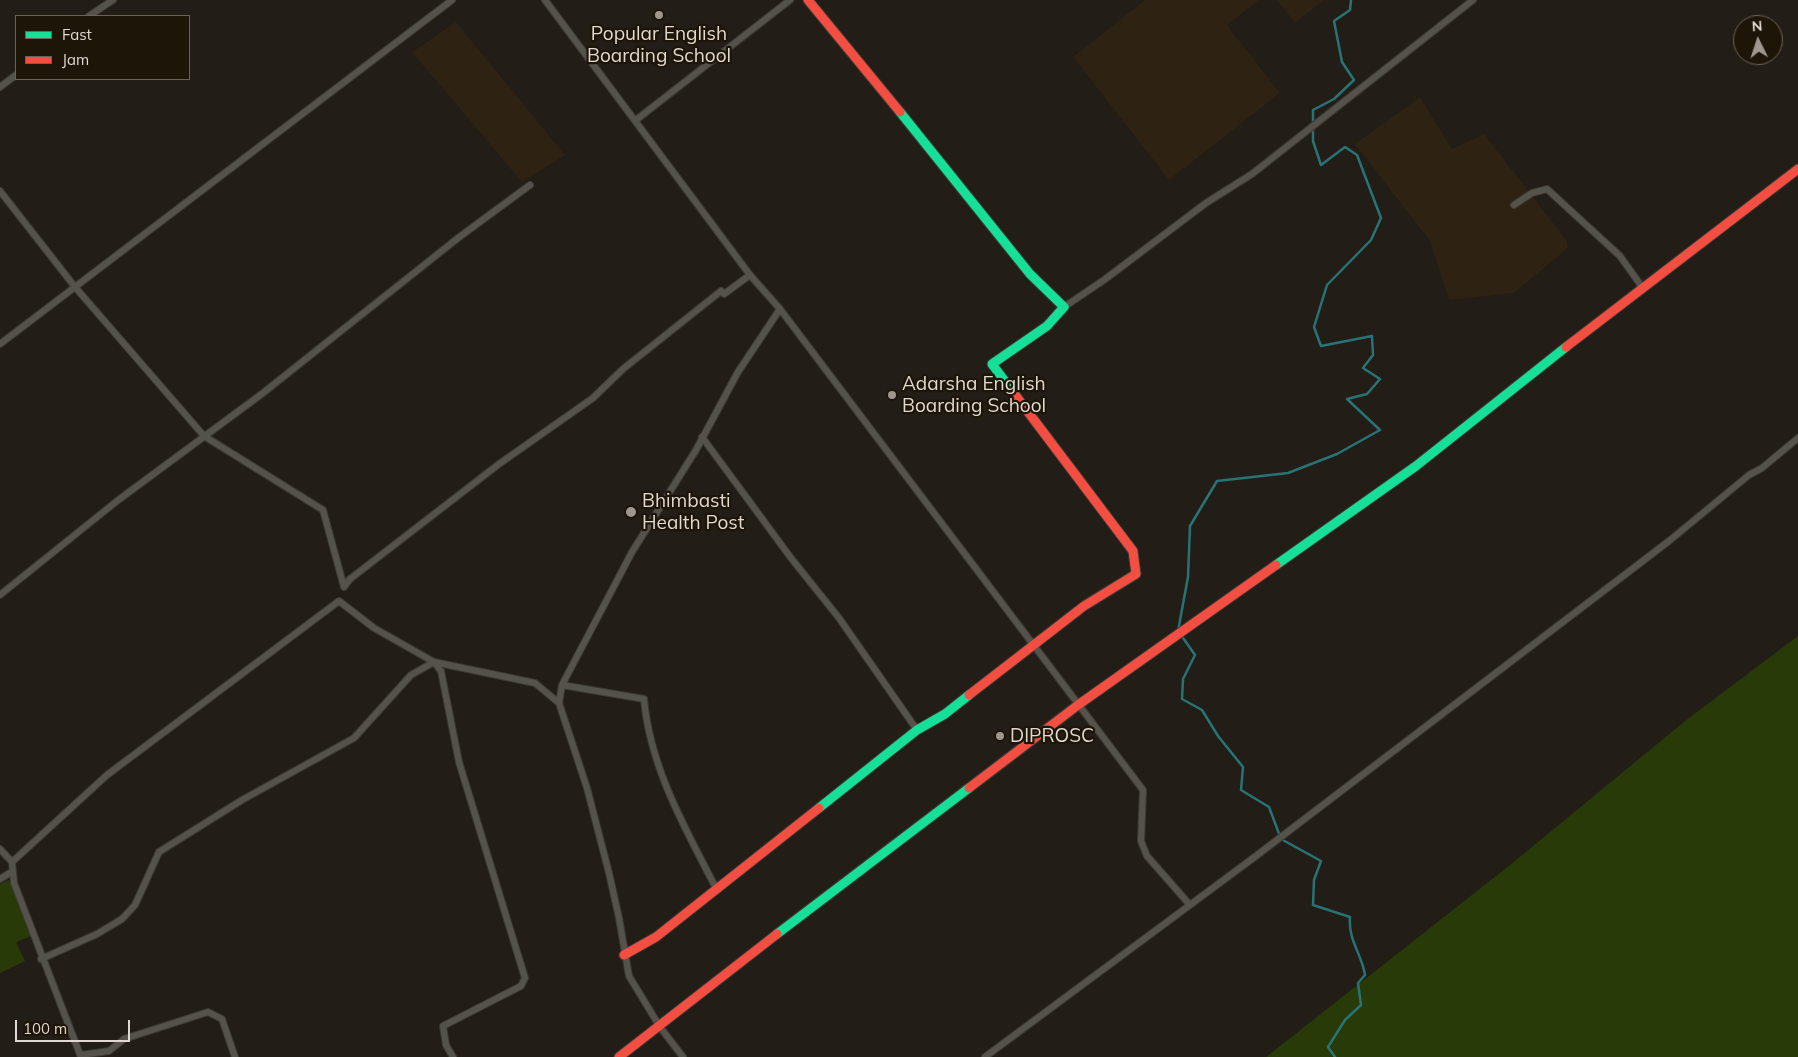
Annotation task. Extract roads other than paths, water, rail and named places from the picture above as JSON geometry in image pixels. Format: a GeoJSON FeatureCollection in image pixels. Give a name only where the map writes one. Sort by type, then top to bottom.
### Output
{"type":"FeatureCollection","features":[{"type":"Feature","properties":{"kind":"main road"},"geometry":{"type":"LineString","coordinates":[[624,955],[656,937],[918,730],[945,714],[1084,606],[1136,574],[1133,551],[992,364],[1047,326],[1064,307],[1030,274],[951,173],[808,0]]}},
{"type":"Feature","properties":{"kind":"main road"},"geometry":{"type":"LineString","coordinates":[[619,1057],[1078,705],[1187,630],[1416,466],[1642,287],[1798,169]]}},
{"type":"Feature","properties":{"kind":"street"},"geometry":{"type":"LineString","coordinates":[[90,15],[112,0]]}},
{"type":"Feature","properties":{"kind":"street"},"geometry":{"type":"LineString","coordinates":[[0,344],[452,0]]}},
{"type":"Feature","properties":{"kind":"street"},"geometry":{"type":"LineString","coordinates":[[545,0],[750,275],[780,309],[1143,790],[1141,841],[1147,856],[1190,905]]}},
{"type":"Feature","properties":{"kind":"street"},"geometry":{"type":"LineString","coordinates":[[636,120],[790,0]]}},
{"type":"Feature","properties":{"kind":"street"},"geometry":{"type":"LineString","coordinates":[[1064,307],[1104,280],[1206,203],[1252,174],[1473,0]]}},
{"type":"Feature","properties":{"kind":"street"},"geometry":{"type":"LineString","coordinates":[[0,87],[15,76]]}},
{"type":"Feature","properties":{"kind":"street"},"geometry":{"type":"LineString","coordinates":[[0,594],[204,436],[263,393],[458,238],[530,185]]}},
{"type":"Feature","properties":{"kind":"street"},"geometry":{"type":"LineString","coordinates":[[1514,205],[1532,193],[1546,188],[1620,256],[1642,287]]}},
{"type":"Feature","properties":{"kind":"street"},"geometry":{"type":"LineString","coordinates":[[0,191],[75,287],[204,436],[323,510],[344,587],[350,579],[491,470],[592,398],[623,369],[721,291],[724,294],[750,275]]}},
{"type":"Feature","properties":{"kind":"street"},"geometry":{"type":"LineString","coordinates":[[683,1057],[660,1027],[629,976],[619,918],[587,788],[559,703],[562,685],[632,552],[702,437],[738,372],[780,309]]}},
{"type":"Feature","properties":{"kind":"street"},"geometry":{"type":"LineString","coordinates":[[702,437],[791,558],[839,618],[918,730]]}},
{"type":"Feature","properties":{"kind":"street"},"geometry":{"type":"LineString","coordinates":[[985,1057],[1290,830],[1669,541],[1749,475],[1762,468],[1798,438]]}},
{"type":"Feature","properties":{"kind":"street"},"geometry":{"type":"LineString","coordinates":[[12,862],[107,774],[338,601],[374,628],[434,662],[535,683],[559,703]]}},
{"type":"Feature","properties":{"kind":"street"},"geometry":{"type":"LineString","coordinates":[[41,959],[97,934],[122,919],[135,905],[159,852],[242,800],[354,738],[411,675],[434,662]]}},
{"type":"Feature","properties":{"kind":"street"},"geometry":{"type":"LineString","coordinates":[[434,662],[441,671],[458,762],[525,978],[521,986],[442,1026],[446,1045],[453,1057]]}},
{"type":"Feature","properties":{"kind":"street"},"geometry":{"type":"LineString","coordinates":[[562,685],[644,700],[652,750],[684,824],[717,890]]}},
{"type":"Feature","properties":{"kind":"street"},"geometry":{"type":"LineString","coordinates":[[0,849],[12,862],[14,883],[41,959],[81,1056],[109,1054],[124,1039],[208,1012],[222,1019],[235,1057]]}},
{"type":"Feature","properties":{"kind":"street"},"geometry":{"type":"LineString","coordinates":[[0,879],[12,871]]}},
{"type":"Feature","properties":{"kind":"waterway"},"geometry":{"type":"LineString","coordinates":[[1178,631],[1188,577],[1190,526],[1217,481],[1288,473],[1337,454],[1380,430],[1347,399],[1367,394],[1380,379],[1363,368],[1373,355],[1372,336],[1321,346],[1314,327],[1327,285],[1371,240],[1381,218],[1357,155],[1345,147],[1321,165],[1313,141],[1313,110],[1334,99],[1354,80],[1342,62],[1334,21],[1350,10],[1351,0]]}},
{"type":"Feature","properties":{"kind":"waterway"},"geometry":{"type":"LineString","coordinates":[[1181,635],[1195,655],[1183,679],[1182,699],[1202,710],[1218,736],[1243,767],[1241,790],[1269,807],[1281,839],[1321,861],[1314,880],[1313,905],[1350,917],[1351,933],[1365,975],[1358,983],[1361,1005],[1345,1020],[1328,1047],[1335,1057]]}},
{"type":"Feature","properties":{"kind":"place","name":"Popular English Boarding School"},"geometry":{"type":"Point","coordinates":[659,15]}},
{"type":"Feature","properties":{"kind":"place","name":"Adarsha English Boarding School"},"geometry":{"type":"Point","coordinates":[892,395]}},
{"type":"Feature","properties":{"kind":"place","name":"Bhimbasti Health Post"},"geometry":{"type":"Point","coordinates":[631,512]}},
{"type":"Feature","properties":{"kind":"place","name":"DIPROSC"},"geometry":{"type":"Point","coordinates":[1000,736]}}]}
